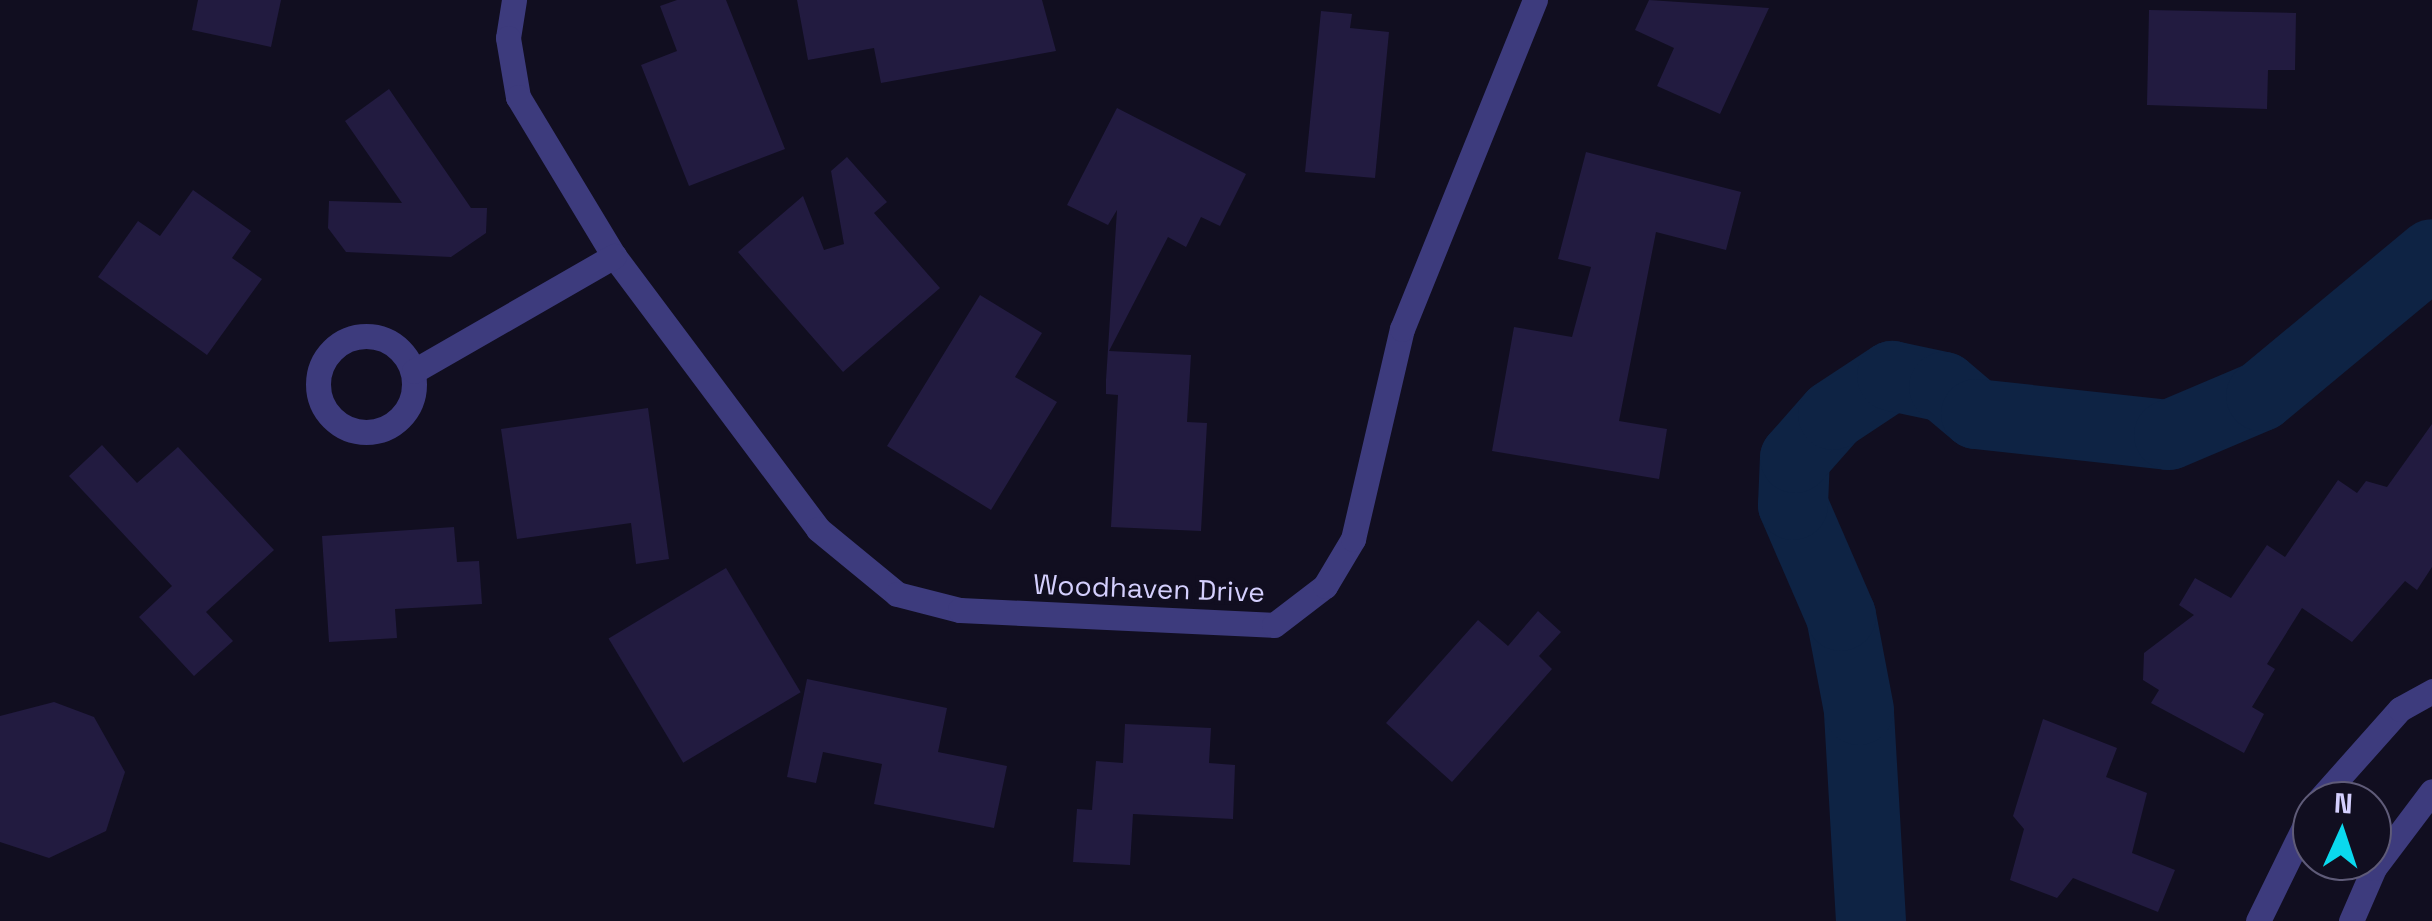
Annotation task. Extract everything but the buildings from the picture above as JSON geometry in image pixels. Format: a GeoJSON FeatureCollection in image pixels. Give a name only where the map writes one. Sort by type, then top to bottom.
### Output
{"type":"FeatureCollection","features":[{"type":"Feature","properties":{"kind":"street","name":"Woodhaven Drive"},"geometry":{"type":"LineString","coordinates":[[514,0],[508,38],[518,97],[614,256],[818,529],[896,594],[960,610],[1274,625],[1325,586],[1353,539],[1402,329],[1535,0]]}},
{"type":"Feature","properties":{"kind":"street"},"geometry":{"type":"LineString","coordinates":[[414,371],[614,256]]}},
{"type":"Feature","properties":{"kind":"street"},"geometry":{"type":"LineString","coordinates":[[2336,781],[2400,709],[2432,691]]}},
{"type":"Feature","properties":{"kind":"street"},"geometry":{"type":"LineString","coordinates":[[2351,921],[2374,868],[2432,791]]}},
{"type":"Feature","properties":{"kind":"street"},"geometry":{"type":"LineString","coordinates":[[2258,921],[2292,852]]}},
{"type":"Feature","properties":{"kind":"waterway"},"geometry":{"type":"LineString","coordinates":[[1871,921],[1859,710],[1841,616],[1793,505],[1795,458],[1833,415],[1892,376],[1944,387],[1976,414],[2169,435],[2261,396],[2432,254]]}}]}
